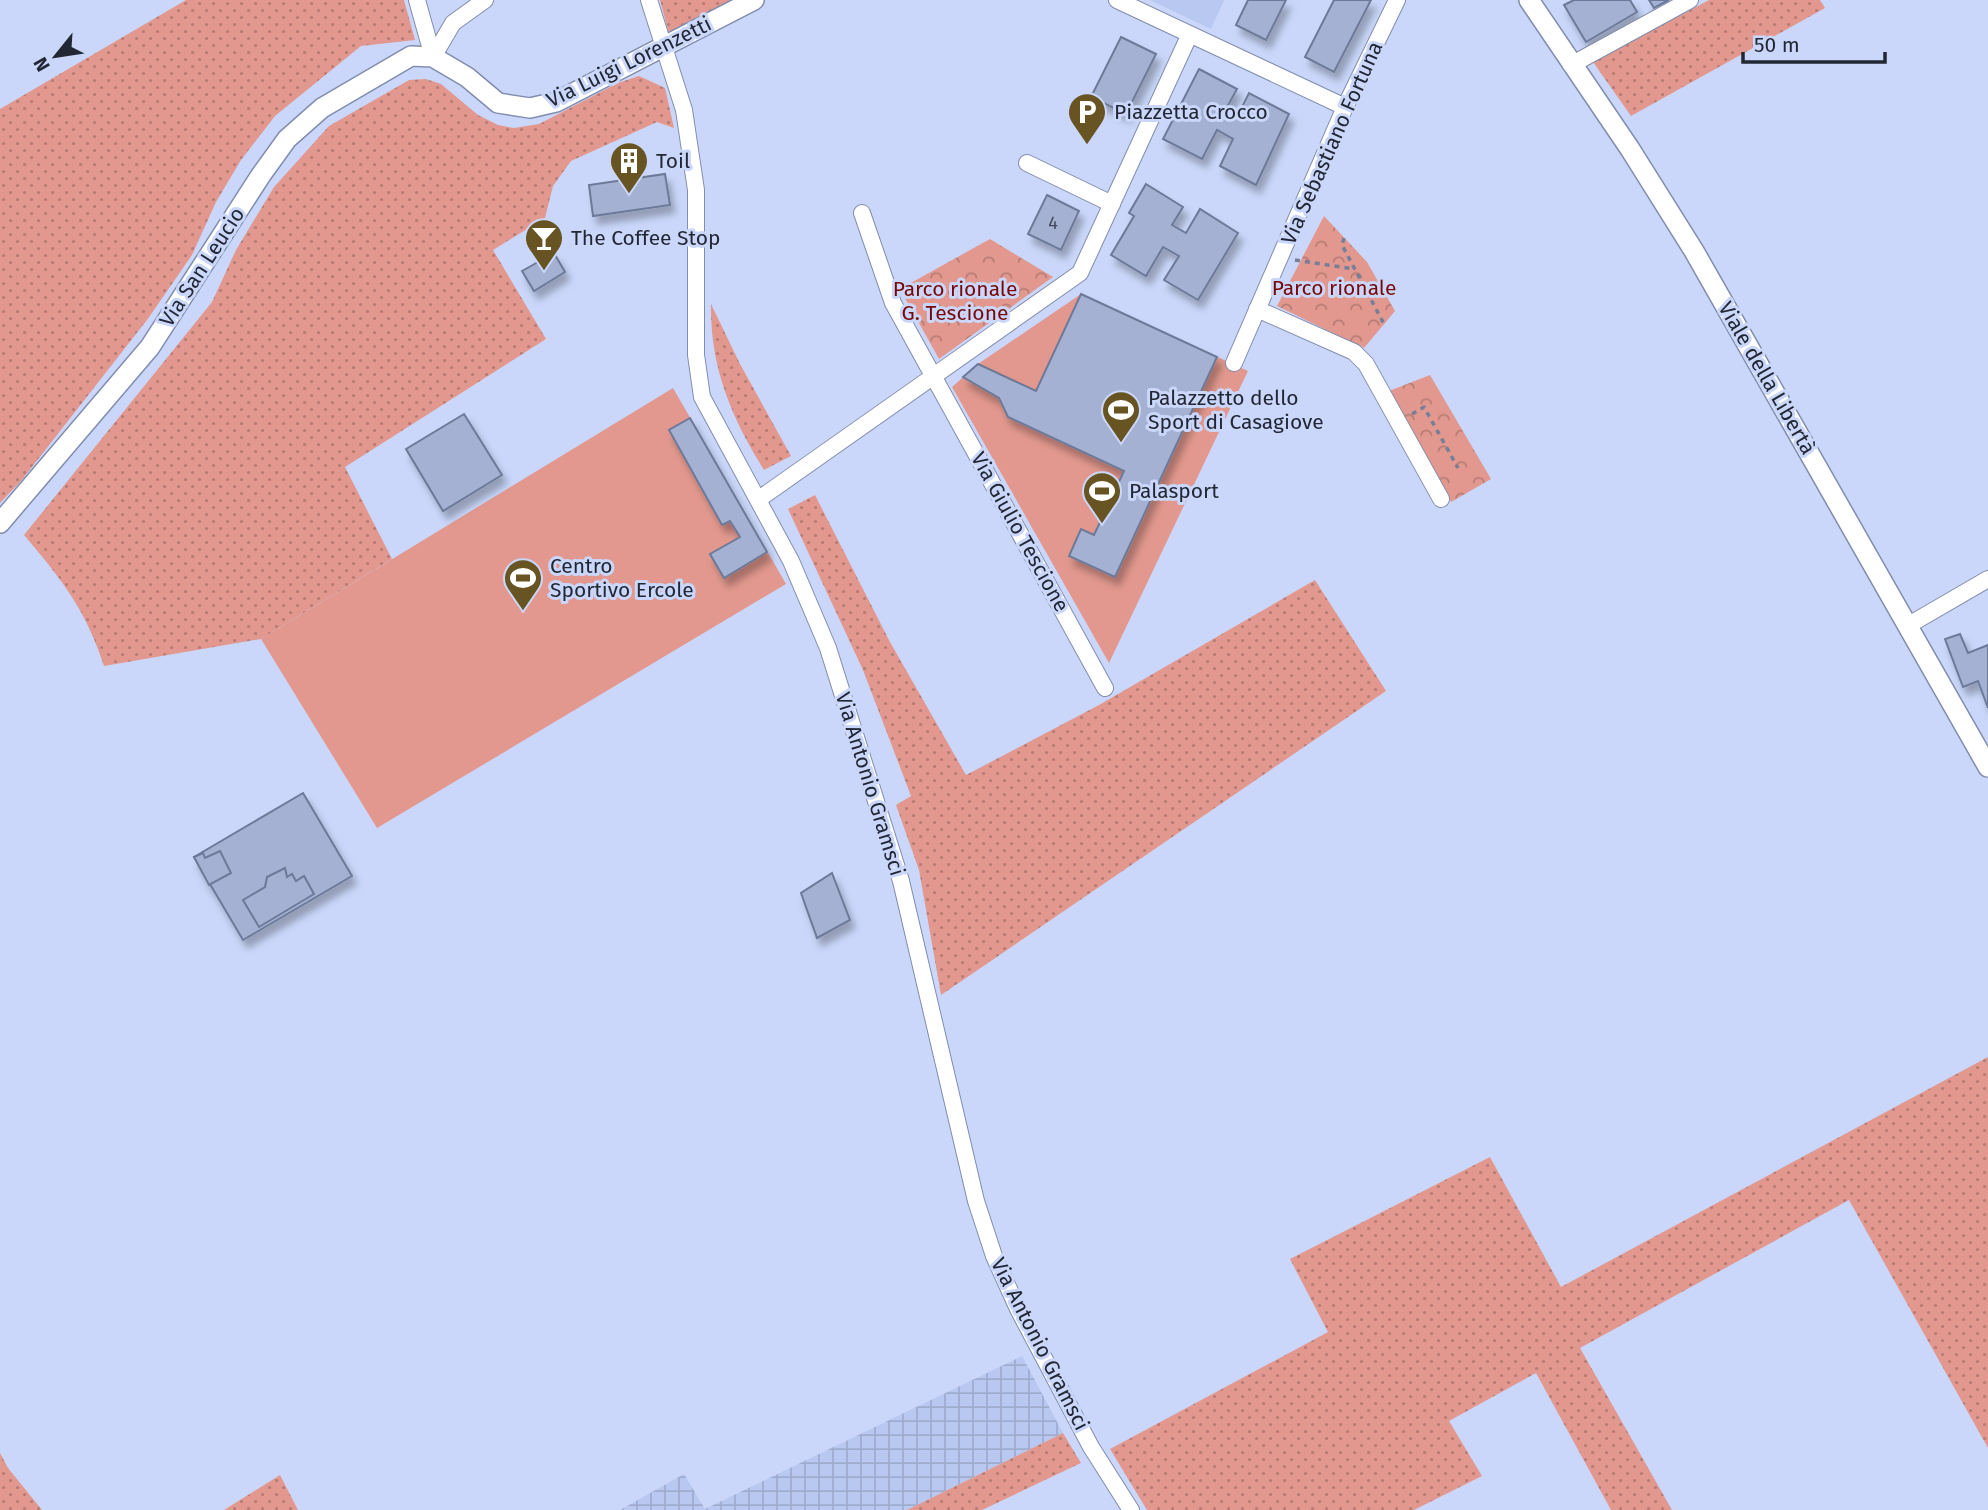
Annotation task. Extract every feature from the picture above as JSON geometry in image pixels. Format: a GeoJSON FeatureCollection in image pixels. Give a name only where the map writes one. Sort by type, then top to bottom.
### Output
{"type":"FeatureCollection","features":[{"type":"Feature","properties":{"kind":"street"},"geometry":{"type":"LineString","coordinates":[[417,0],[433,57]]}},
{"type":"Feature","properties":{"kind":"street"},"geometry":{"type":"LineString","coordinates":[[433,57],[453,23],[485,0]]}},
{"type":"Feature","properties":{"kind":"street","name":"Via Antonio Gramsci"},"geometry":{"type":"LineString","coordinates":[[649,0],[684,110],[696,190],[696,355],[702,397],[759,499],[828,648],[901,881],[976,1201],[994,1256],[1018,1309],[1091,1447],[1131,1510]]}},
{"type":"Feature","properties":{"kind":"street","name":"Via Luigi Lorenzetti"},"geometry":{"type":"LineString","coordinates":[[433,57],[467,77],[498,103],[530,108],[556,102],[754,0]]}},
{"type":"Feature","properties":{"kind":"street"},"geometry":{"type":"LineString","coordinates":[[1117,0],[1345,107]]}},
{"type":"Feature","properties":{"kind":"street","name":"Via Sebastiano Fortuna"},"geometry":{"type":"LineString","coordinates":[[1234,363],[1345,107],[1397,0]]}},
{"type":"Feature","properties":{"kind":"street","name":"Viale della Libertà"},"geometry":{"type":"LineString","coordinates":[[1529,0],[1630,149],[1694,251],[1988,767]]}},
{"type":"Feature","properties":{"kind":"street"},"geometry":{"type":"LineString","coordinates":[[1571,65],[1690,0]]}},
{"type":"Feature","properties":{"kind":"street"},"geometry":{"type":"LineString","coordinates":[[759,499],[1080,273],[1189,36]]}},
{"type":"Feature","properties":{"kind":"street","name":"Via San Leucio"},"geometry":{"type":"LineString","coordinates":[[0,523],[150,346],[287,139],[322,108],[385,70],[411,56],[433,57]]}},
{"type":"Feature","properties":{"kind":"street"},"geometry":{"type":"LineString","coordinates":[[1027,163],[1112,204]]}},
{"type":"Feature","properties":{"kind":"street","name":"Via Giulio Tescione"},"geometry":{"type":"LineString","coordinates":[[862,213],[892,303],[1105,688]]}},
{"type":"Feature","properties":{"kind":"street"},"geometry":{"type":"LineString","coordinates":[[1257,309],[1354,352],[1366,364],[1441,499]]}},
{"type":"Feature","properties":{"kind":"street"},"geometry":{"type":"LineString","coordinates":[[1908,626],[1988,579]]}},
{"type":"Feature","properties":{"kind":"path"},"geometry":{"type":"LineString","coordinates":[[1344,238],[1342,245],[1384,324]]}},
{"type":"Feature","properties":{"kind":"path"},"geometry":{"type":"LineString","coordinates":[[1280,257],[1355,269]]}},
{"type":"Feature","properties":{"kind":"path"},"geometry":{"type":"LineString","coordinates":[[1398,422],[1424,407],[1458,468]]}},
{"type":"Feature","properties":{"kind":"shaded area"},"geometry":{"type":"Polygon","coordinates":[[[1150,0],[1224,0],[1211,29],[1150,0]]]}},
{"type":"Feature","properties":{"kind":"shaded area"},"geometry":{"type":"Polygon","coordinates":[[[1022,1356],[1063,1433],[907,1510],[620,1510],[684,1474],[705,1509],[1022,1356]]]}},
{"type":"Feature","properties":{"kind":"green space"},"geometry":{"type":"Polygon","coordinates":[[[186,0],[404,0],[415,40],[361,46],[275,116],[241,160],[216,202],[192,255],[147,320],[21,481],[0,503],[0,109],[186,0]]]}},
{"type":"Feature","properties":{"kind":"green space"},"geometry":{"type":"Polygon","coordinates":[[[660,0],[733,0],[669,34],[660,0]]]}},
{"type":"Feature","properties":{"kind":"green space"},"geometry":{"type":"Polygon","coordinates":[[[1709,0],[1820,0],[1825,8],[1631,116],[1593,62],[1709,0]]]}},
{"type":"Feature","properties":{"kind":"green space"},"geometry":{"type":"Polygon","coordinates":[[[639,76],[665,88],[674,128],[657,122],[571,161],[553,186],[545,218],[493,250],[546,339],[345,467],[392,559],[261,639],[104,666],[89,627],[71,596],[24,535],[212,302],[236,250],[274,187],[329,126],[409,80],[426,79],[441,84],[478,115],[498,125],[514,128],[539,124],[618,83],[639,76]]]}},
{"type":"Feature","properties":{"kind":"green space","name":"Parco rionale"},"geometry":{"type":"Polygon","coordinates":[[[1324,216],[1367,262],[1395,311],[1364,348],[1277,306],[1324,216]]]}},
{"type":"Feature","properties":{"kind":"green space","name":"Parco rionale G. Tescione"},"geometry":{"type":"Polygon","coordinates":[[[990,239],[1053,277],[939,359],[900,289],[990,239]]]}},
{"type":"Feature","properties":{"kind":"green space","name":"Palasport"},"geometry":{"type":"Polygon","coordinates":[[[1081,294],[1248,371],[1109,663],[952,387],[978,364],[1081,294]]]}},
{"type":"Feature","properties":{"kind":"green space"},"geometry":{"type":"Polygon","coordinates":[[[711,304],[740,364],[791,456],[764,470],[732,411],[725,391],[714,349],[711,304]]]}},
{"type":"Feature","properties":{"kind":"green space"},"geometry":{"type":"Polygon","coordinates":[[[1430,375],[1491,479],[1451,502],[1389,391],[1430,375]]]}},
{"type":"Feature","properties":{"kind":"green space","name":"Centro Sportivo Ercole"},"geometry":{"type":"Polygon","coordinates":[[[673,388],[786,584],[377,828],[261,639],[673,388]]]}},
{"type":"Feature","properties":{"kind":"green space"},"geometry":{"type":"Polygon","coordinates":[[[815,495],[890,642],[966,775],[1099,705],[1315,580],[1386,691],[941,995],[919,870],[896,805],[911,796],[863,670],[788,509],[815,495]]]}},
{"type":"Feature","properties":{"kind":"green space"},"geometry":{"type":"Polygon","coordinates":[[[1988,1057],[1988,1448],[1849,1200],[1580,1348],[1672,1510],[1611,1510],[1536,1373],[1449,1421],[1482,1476],[1414,1510],[1147,1510],[1110,1449],[1328,1332],[1290,1259],[1490,1157],[1561,1287],[1988,1057]]]}},
{"type":"Feature","properties":{"kind":"green space"},"geometry":{"type":"Polygon","coordinates":[[[1063,1433],[1081,1463],[982,1510],[907,1510],[1063,1433]]]}},
{"type":"Feature","properties":{"kind":"green space"},"geometry":{"type":"Polygon","coordinates":[[[0,1453],[8,1468],[42,1510],[0,1510],[0,1453]]]}},
{"type":"Feature","properties":{"kind":"green space"},"geometry":{"type":"Polygon","coordinates":[[[280,1475],[298,1510],[224,1510],[280,1475]]]}},
{"type":"Feature","properties":{"kind":"building"},"geometry":{"type":"Polygon","coordinates":[[[1248,0],[1286,0],[1266,40],[1236,25],[1248,0]]]}},
{"type":"Feature","properties":{"kind":"building"},"geometry":{"type":"Polygon","coordinates":[[[1334,0],[1371,0],[1334,72],[1305,57],[1334,0]]]}},
{"type":"Feature","properties":{"kind":"building"},"geometry":{"type":"Polygon","coordinates":[[[1574,0],[1630,0],[1637,12],[1586,42],[1564,5],[1574,0]]]}},
{"type":"Feature","properties":{"kind":"building"},"geometry":{"type":"Polygon","coordinates":[[[1649,0],[1669,0],[1654,8],[1649,0]]]}},
{"type":"Feature","properties":{"kind":"building"},"geometry":{"type":"Polygon","coordinates":[[[1121,37],[1156,54],[1126,114],[1091,97],[1121,37]]]}},
{"type":"Feature","properties":{"kind":"building"},"geometry":{"type":"Polygon","coordinates":[[[1199,69],[1237,89],[1226,109],[1238,115],[1249,93],[1289,114],[1256,185],[1220,166],[1233,139],[1217,130],[1202,159],[1163,139],[1199,69]]]}},
{"type":"Feature","properties":{"kind":"building","name":"Toil"},"geometry":{"type":"Polygon","coordinates":[[[665,174],[670,205],[593,216],[589,185],[665,174]]]}},
{"type":"Feature","properties":{"kind":"building"},"geometry":{"type":"Polygon","coordinates":[[[1146,184],[1183,207],[1172,225],[1186,233],[1200,209],[1238,233],[1198,300],[1164,280],[1179,256],[1163,247],[1146,276],[1111,255],[1134,216],[1129,213],[1146,184]]]}},
{"type":"Feature","properties":{"kind":"building"},"geometry":{"type":"Polygon","coordinates":[[[1047,195],[1079,211],[1061,250],[1028,234],[1047,195]]]}},
{"type":"Feature","properties":{"kind":"building","name":"The Coffee Stop"},"geometry":{"type":"Polygon","coordinates":[[[554,253],[565,272],[534,291],[522,271],[554,253]]]}},
{"type":"Feature","properties":{"kind":"building","name":"Palazzetto dello Sport di Casagiove"},"geometry":{"type":"Polygon","coordinates":[[[1081,294],[1217,357],[1115,577],[1069,556],[1081,529],[1094,535],[1124,471],[1008,417],[999,398],[963,377],[978,364],[1036,391],[1081,294]]]}},
{"type":"Feature","properties":{"kind":"building"},"geometry":{"type":"Polygon","coordinates":[[[464,414],[502,475],[443,511],[406,449],[464,414]]]}},
{"type":"Feature","properties":{"kind":"building"},"geometry":{"type":"Polygon","coordinates":[[[690,418],[767,552],[724,578],[710,554],[740,537],[730,521],[722,525],[669,430],[690,418]]]}},
{"type":"Feature","properties":{"kind":"building"},"geometry":{"type":"Polygon","coordinates":[[[1960,634],[1968,653],[1988,645],[1988,708],[1978,681],[1963,687],[1945,639],[1960,634]]]}},
{"type":"Feature","properties":{"kind":"building"},"geometry":{"type":"Polygon","coordinates":[[[303,793],[352,876],[243,940],[194,857],[303,793]]]}},
{"type":"Feature","properties":{"kind":"building"},"geometry":{"type":"Polygon","coordinates":[[[220,851],[231,873],[209,885],[194,857],[203,853],[205,858],[220,851]]]}},
{"type":"Feature","properties":{"kind":"building"},"geometry":{"type":"Polygon","coordinates":[[[285,868],[287,877],[292,874],[296,881],[304,876],[314,894],[259,927],[243,900],[265,887],[267,877],[285,868]]]}},
{"type":"Feature","properties":{"kind":"building"},"geometry":{"type":"Polygon","coordinates":[[[832,873],[850,920],[817,938],[801,893],[832,873]]]}},
{"type":"Feature","properties":{"kind":"place","name":"Piazzetta Crocco"},"geometry":{"type":"Point","coordinates":[1087,146]}},
{"type":"Feature","properties":{"kind":"place","name":"Toil"},"geometry":{"type":"Point","coordinates":[629,195]}},
{"type":"Feature","properties":{"kind":"place","name":"The Coffee Stop"},"geometry":{"type":"Point","coordinates":[544,272]}},
{"type":"Feature","properties":{"kind":"place","name":"Palazzetto dello Sport di Casagiove"},"geometry":{"type":"Point","coordinates":[1121,444]}},
{"type":"Feature","properties":{"kind":"place","name":"Palasport"},"geometry":{"type":"Point","coordinates":[1102,525]}},
{"type":"Feature","properties":{"kind":"place","name":"Centro Sportivo Ercole"},"geometry":{"type":"Point","coordinates":[523,612]}}]}
